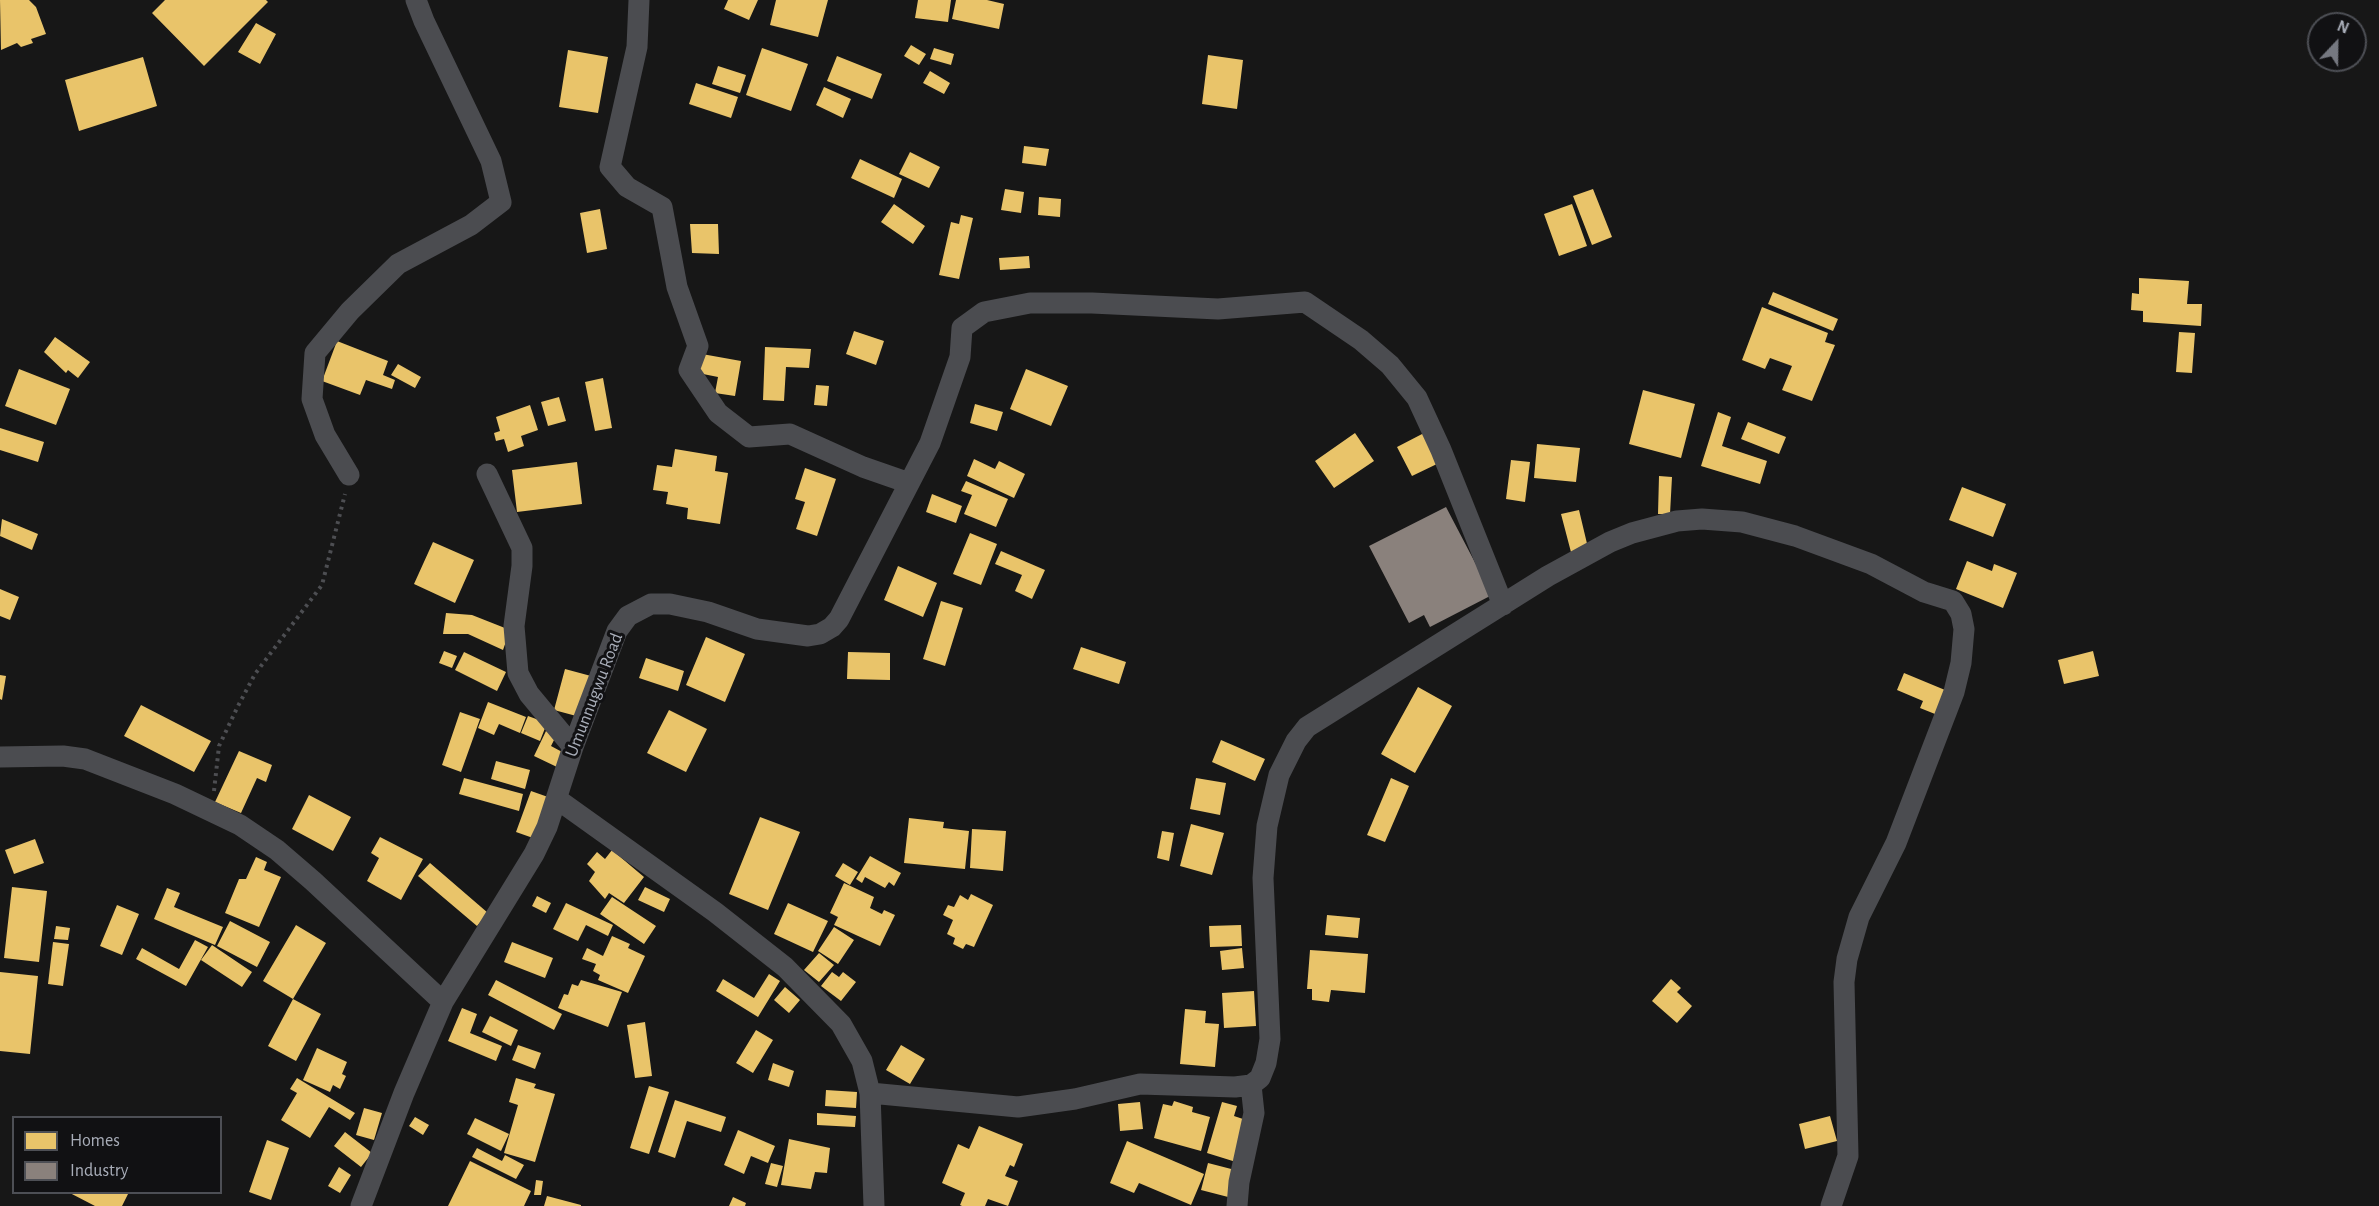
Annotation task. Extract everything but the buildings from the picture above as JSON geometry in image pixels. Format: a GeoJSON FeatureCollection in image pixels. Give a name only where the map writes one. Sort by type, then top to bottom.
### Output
{"type":"FeatureCollection","features":[{"type":"Feature","properties":{"kind":"street"},"geometry":{"type":"LineString","coordinates":[[349,475],[325,435],[312,399],[315,353],[350,311],[398,264],[471,225],[501,202],[490,161],[416,0]]}},
{"type":"Feature","properties":{"kind":"street"},"geometry":{"type":"LineString","coordinates":[[639,0],[637,47],[610,167],[627,187],[662,207],[677,287],[698,346],[688,370],[718,413],[749,437],[790,434],[863,467],[909,483]]}},
{"type":"Feature","properties":{"kind":"street","name":"Umunnugwu Road"},"geometry":{"type":"LineString","coordinates":[[361,1206],[404,1093],[443,1002],[534,854],[557,799],[573,747],[617,631],[628,616],[651,604],[670,604],[708,612],[758,629],[808,636],[820,634],[839,619],[930,443],[960,357],[962,328],[984,312],[1030,303],[1092,303],[1218,309],[1305,302],[1361,340],[1390,365],[1417,398],[1442,450],[1503,605]]}},
{"type":"Feature","properties":{"kind":"street"},"geometry":{"type":"LineString","coordinates":[[487,474],[522,548],[522,566],[514,626],[518,673],[529,694],[573,747]]}},
{"type":"Feature","properties":{"kind":"street"},"geometry":{"type":"LineString","coordinates":[[870,1093],[1018,1107],[1076,1100],[1140,1084],[1236,1088],[1251,1085],[1260,1078],[1263,1071],[1270,1039],[1263,878],[1267,826],[1279,775],[1288,755],[1307,727],[1503,605],[1610,542],[1632,533],[1677,521],[1702,519],[1742,522],[1796,536],[1871,564],[1924,592],[1953,602],[1961,614],[1963,640],[1954,692],[1896,843],[1859,917],[1847,959],[1844,982],[1848,1156],[1832,1206]]}},
{"type":"Feature","properties":{"kind":"street"},"geometry":{"type":"LineString","coordinates":[[0,757],[77,757],[211,810],[277,850],[443,1002]]}},
{"type":"Feature","properties":{"kind":"street"},"geometry":{"type":"LineString","coordinates":[[557,799],[715,912],[785,967],[841,1024],[862,1061],[870,1093],[874,1206]]}},
{"type":"Feature","properties":{"kind":"street"},"geometry":{"type":"LineString","coordinates":[[1237,1206],[1239,1182],[1254,1113],[1251,1085]]}},
{"type":"Feature","properties":{"kind":"path"},"geometry":{"type":"LineString","coordinates":[[211,810],[219,746],[255,674],[322,585],[349,475]]}}]}
